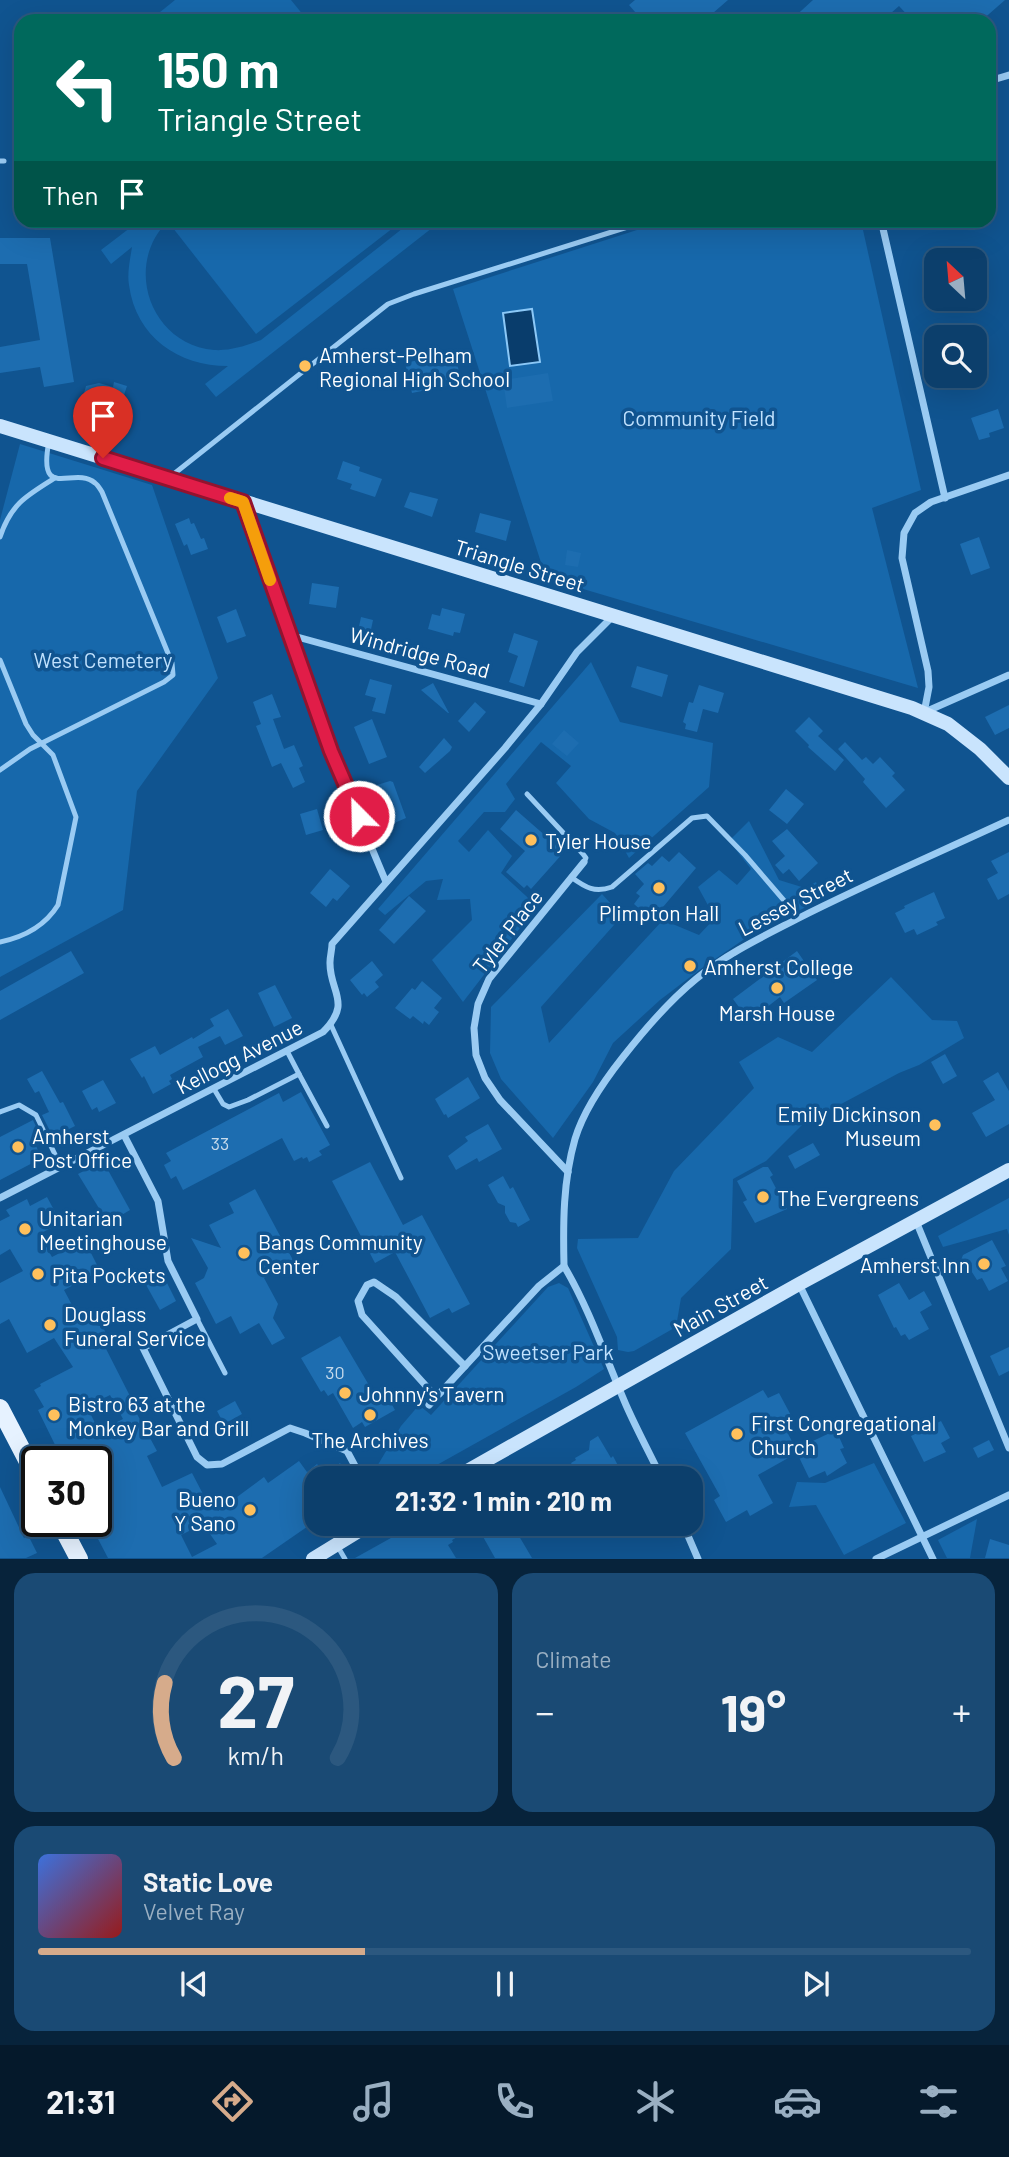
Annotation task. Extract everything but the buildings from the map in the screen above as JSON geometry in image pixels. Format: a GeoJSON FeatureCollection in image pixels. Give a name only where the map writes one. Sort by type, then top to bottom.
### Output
{"type":"FeatureCollection","features":[{"type":"Feature","properties":{"kind":"main road","name":"Triangle Street"},"geometry":{"type":"LineString","coordinates":[[0,426],[924,713],[948,724],[980,749],[1009,778]]}},
{"type":"Feature","properties":{"kind":"main road","name":"Main Street"},"geometry":{"type":"LineString","coordinates":[[476,1466],[799,1284],[1009,1170]]}},
{"type":"Feature","properties":{"kind":"main road"},"geometry":{"type":"LineString","coordinates":[[0,1408],[21,1448]]}},
{"type":"Feature","properties":{"kind":"main road"},"geometry":{"type":"LineString","coordinates":[[313,1559],[350,1536]]}},
{"type":"Feature","properties":{"kind":"main road"},"geometry":{"type":"LineString","coordinates":[[67,1537],[79,1559]]}},
{"type":"Feature","properties":{"kind":"street"},"geometry":{"type":"LineString","coordinates":[[883,228],[945,498]]}},
{"type":"Feature","properties":{"kind":"street"},"geometry":{"type":"LineString","coordinates":[[924,713],[929,687],[928,671],[902,558],[901,544],[904,533],[915,513],[932,502],[1009,475]]}},
{"type":"Feature","properties":{"kind":"street"},"geometry":{"type":"LineString","coordinates":[[243,502],[331,751],[386,882]]}},
{"type":"Feature","properties":{"kind":"street","name":"Kellogg Avenue"},"geometry":{"type":"LineString","coordinates":[[0,1198],[287,1051],[331,1025],[339,1002],[329,964],[332,944],[505,748],[541,704],[577,652],[614,615]]}},
{"type":"Feature","properties":{"kind":"street","name":"Windridge Road"},"geometry":{"type":"LineString","coordinates":[[289,635],[541,704]]}},
{"type":"Feature","properties":{"kind":"street"},"geometry":{"type":"LineString","coordinates":[[924,713],[1009,675]]}},
{"type":"Feature","properties":{"kind":"street","name":"Lessey Street"},"geometry":{"type":"LineString","coordinates":[[564,1266],[564,1206],[576,1137],[608,1077],[663,1010],[695,979],[720,962],[799,918],[854,890],[1009,820]]}},
{"type":"Feature","properties":{"kind":"street","name":"Tyler Place"},"geometry":{"type":"LineString","coordinates":[[568,1172],[500,1100],[485,1078],[476,1055],[474,1028],[478,1004],[489,979],[584,862]]}},
{"type":"Feature","properties":{"kind":"street"},"geometry":{"type":"LineString","coordinates":[[124,1135],[158,1201],[168,1261],[197,1319],[143,1348],[197,1457],[206,1465],[222,1464],[290,1429],[347,1451],[355,1466]]}},
{"type":"Feature","properties":{"kind":"street"},"geometry":{"type":"LineString","coordinates":[[916,1221],[1009,1448]]}},
{"type":"Feature","properties":{"kind":"street"},"geometry":{"type":"LineString","coordinates":[[429,1405],[539,1286],[564,1266],[656,1466]]}},
{"type":"Feature","properties":{"kind":"street"},"geometry":{"type":"LineString","coordinates":[[436,1398],[362,1315],[358,1301],[367,1285],[374,1282],[396,1297],[465,1366]]}},
{"type":"Feature","properties":{"kind":"street"},"geometry":{"type":"LineString","coordinates":[[799,1284],[933,1559]]}},
{"type":"Feature","properties":{"kind":"street"},"geometry":{"type":"LineString","coordinates":[[876,1559],[1009,1494]]}},
{"type":"Feature","properties":{"kind":"street"},"geometry":{"type":"LineString","coordinates":[[688,1536],[698,1559]]}},
{"type":"Feature","properties":{"kind":"lane"},"geometry":{"type":"LineString","coordinates":[[168,479],[388,304],[414,293],[624,228]]}},
{"type":"Feature","properties":{"kind":"lane"},"geometry":{"type":"LineString","coordinates":[[50,441],[46,459],[51,475],[55,478]]}},
{"type":"Feature","properties":{"kind":"lane"},"geometry":{"type":"LineString","coordinates":[[0,537],[7,516],[20,502],[55,478],[88,479],[96,483],[103,492],[172,663],[173,675],[164,682],[41,743],[0,770]]}},
{"type":"Feature","properties":{"kind":"lane"},"geometry":{"type":"LineString","coordinates":[[0,660],[26,724],[53,755],[76,817],[58,905],[51,917],[39,927],[0,942]]}},
{"type":"Feature","properties":{"kind":"lane","name":"Tyler Place"},"geometry":{"type":"LineString","coordinates":[[527,794],[583,854],[586,858],[584,862]]}},
{"type":"Feature","properties":{"kind":"lane"},"geometry":{"type":"LineString","coordinates":[[571,877],[586,888],[600,891],[612,887],[692,818],[707,816],[799,918]]}},
{"type":"Feature","properties":{"kind":"lane"},"geometry":{"type":"LineString","coordinates":[[331,1025],[401,1178]]}},
{"type":"Feature","properties":{"kind":"lane"},"geometry":{"type":"LineString","coordinates":[[287,1051],[327,1126]]}},
{"type":"Feature","properties":{"kind":"lane"},"geometry":{"type":"LineString","coordinates":[[214,1089],[223,1104],[229,1107],[299,1074]]}},
{"type":"Feature","properties":{"kind":"lane"},"geometry":{"type":"LineString","coordinates":[[0,1112],[19,1105],[36,1115],[61,1167]]}},
{"type":"Feature","properties":{"kind":"lane"},"geometry":{"type":"LineString","coordinates":[[197,1319],[225,1373]]}},
{"type":"Feature","properties":{"kind":"lane"},"geometry":{"type":"LineString","coordinates":[[336,1544],[345,1559]]}},
{"type":"Feature","properties":{"kind":"green space"},"geometry":{"type":"Polygon","coordinates":[[[175,0],[291,0],[302,14],[158,14],[175,0]]]}},
{"type":"Feature","properties":{"kind":"green space"},"geometry":{"type":"Polygon","coordinates":[[[130,228],[163,228],[154,239],[147,259],[146,280],[150,300],[159,318],[173,334],[192,345],[220,350],[238,348],[261,340],[403,228],[432,228],[216,397],[205,384],[228,366],[192,361],[162,345],[140,320],[133,303],[128,276],[132,247],[111,264],[101,250],[130,228]]]}},
{"type":"Feature","properties":{"kind":"green space"},"geometry":{"type":"Polygon","coordinates":[[[173,228],[393,228],[256,334],[173,228]]]}},
{"type":"Feature","properties":{"kind":"green space","name":"Community Field"},"geometry":{"type":"Polygon","coordinates":[[[643,228],[863,228],[921,490],[872,508],[918,688],[546,578],[453,289],[643,228]]]}},
{"type":"Feature","properties":{"kind":"green space","name":"West Cemetery"},"geometry":{"type":"Polygon","coordinates":[[[20,444],[152,485],[218,678],[137,791],[123,910],[0,977],[0,520],[20,444]]]}},
{"type":"Feature","properties":{"kind":"green space"},"geometry":{"type":"Polygon","coordinates":[[[591,662],[620,722],[713,743],[709,787],[629,858],[615,833],[589,819],[556,783],[571,766],[541,742],[506,784],[515,799],[505,812],[484,812],[458,841],[469,852],[488,830],[512,856],[501,873],[537,906],[463,1002],[432,960],[472,920],[470,899],[437,900],[443,879],[426,881],[385,915],[378,909],[591,662]]]}},
{"type":"Feature","properties":{"kind":"green space"},"geometry":{"type":"Polygon","coordinates":[[[749,821],[779,880],[805,888],[816,882],[823,898],[743,940],[660,1000],[613,1043],[593,1082],[553,1138],[501,1079],[490,1053],[491,1007],[602,894],[622,916],[541,1007],[549,1043],[663,920],[699,935],[715,918],[698,887],[719,870],[737,885],[751,869],[729,841],[749,821]]]}},
{"type":"Feature","properties":{"kind":"green space"},"geometry":{"type":"Polygon","coordinates":[[[891,977],[932,1020],[957,1021],[964,1038],[919,1065],[802,1125],[766,1161],[733,1179],[731,1249],[681,1298],[676,1327],[634,1351],[618,1350],[617,1337],[577,1248],[578,1239],[638,1238],[674,1171],[754,1088],[739,1062],[778,1037],[812,1052],[891,977]]]}},
{"type":"Feature","properties":{"kind":"green space"},"geometry":{"type":"Polygon","coordinates":[[[1009,1198],[1009,1235],[1007,1229],[943,1247],[938,1236],[1009,1198]]]}},
{"type":"Feature","properties":{"kind":"green space","name":"Sweetser Park"},"geometry":{"type":"Polygon","coordinates":[[[559,1283],[568,1288],[604,1369],[435,1466],[377,1466],[401,1426],[419,1405],[431,1415],[548,1287],[559,1283]]]}},
{"type":"Feature","properties":{"kind":"green space"},"geometry":{"type":"Polygon","coordinates":[[[874,1463],[906,1523],[844,1555],[816,1505],[789,1507],[797,1482],[825,1483],[874,1463]]]}},
{"type":"Feature","properties":{"kind":"green space"},"geometry":{"type":"Polygon","coordinates":[[[977,1519],[970,1558],[947,1558],[938,1540],[977,1519]]]}},
{"type":"Feature","properties":{"kind":"shaded area"},"geometry":{"type":"Polygon","coordinates":[[[532,309],[540,362],[510,366],[503,313],[532,309]]]}},
{"type":"Feature","properties":{"kind":"slow traffic"},"geometry":{"type":"LineString","coordinates":[[230,498],[243,502],[270,580]]}},
{"type":"Feature","properties":{"kind":"place","name":"Amherst-Pelham Regional High School"},"geometry":{"type":"Point","coordinates":[305,366]}},
{"type":"Feature","properties":{"kind":"place","name":"Tyler House"},"geometry":{"type":"Point","coordinates":[531,840]}},
{"type":"Feature","properties":{"kind":"place","name":"Plimpton Hall"},"geometry":{"type":"Point","coordinates":[659,888]}},
{"type":"Feature","properties":{"kind":"place","name":"Amherst College"},"geometry":{"type":"Point","coordinates":[690,966]}},
{"type":"Feature","properties":{"kind":"place","name":"Marsh House"},"geometry":{"type":"Point","coordinates":[777,988]}},
{"type":"Feature","properties":{"kind":"place","name":"Emily Dickinson Museum"},"geometry":{"type":"Point","coordinates":[935,1125]}},
{"type":"Feature","properties":{"kind":"place","name":"Amherst Post Office"},"geometry":{"type":"Point","coordinates":[18,1147]}},
{"type":"Feature","properties":{"kind":"place","name":"The Evergreens"},"geometry":{"type":"Point","coordinates":[763,1197]}},
{"type":"Feature","properties":{"kind":"place","name":"Unitarian Meetinghouse"},"geometry":{"type":"Point","coordinates":[25,1229]}},
{"type":"Feature","properties":{"kind":"place","name":"Bangs Community Center"},"geometry":{"type":"Point","coordinates":[244,1253]}},
{"type":"Feature","properties":{"kind":"place","name":"Amherst Inn"},"geometry":{"type":"Point","coordinates":[984,1264]}},
{"type":"Feature","properties":{"kind":"place","name":"Pita Pockets"},"geometry":{"type":"Point","coordinates":[38,1274]}},
{"type":"Feature","properties":{"kind":"place","name":"Douglass Funeral Service"},"geometry":{"type":"Point","coordinates":[50,1325]}},
{"type":"Feature","properties":{"kind":"place","name":"Johnny's Tavern"},"geometry":{"type":"Point","coordinates":[345,1393]}},
{"type":"Feature","properties":{"kind":"place","name":"Bistro 63 at the Monkey Bar and Grill"},"geometry":{"type":"Point","coordinates":[54,1415]}},
{"type":"Feature","properties":{"kind":"place","name":"The Archives"},"geometry":{"type":"Point","coordinates":[370,1415]}},
{"type":"Feature","properties":{"kind":"place","name":"First Congregational Church"},"geometry":{"type":"Point","coordinates":[737,1434]}},
{"type":"Feature","properties":{"kind":"place","name":"Bueno Y Sano"},"geometry":{"type":"Point","coordinates":[250,1510]}},
{"type":"Feature","properties":{"kind":"route"},"geometry":{"type":"LineString","coordinates":[[103,458],[243,502],[331,751],[359,816]]}}]}
